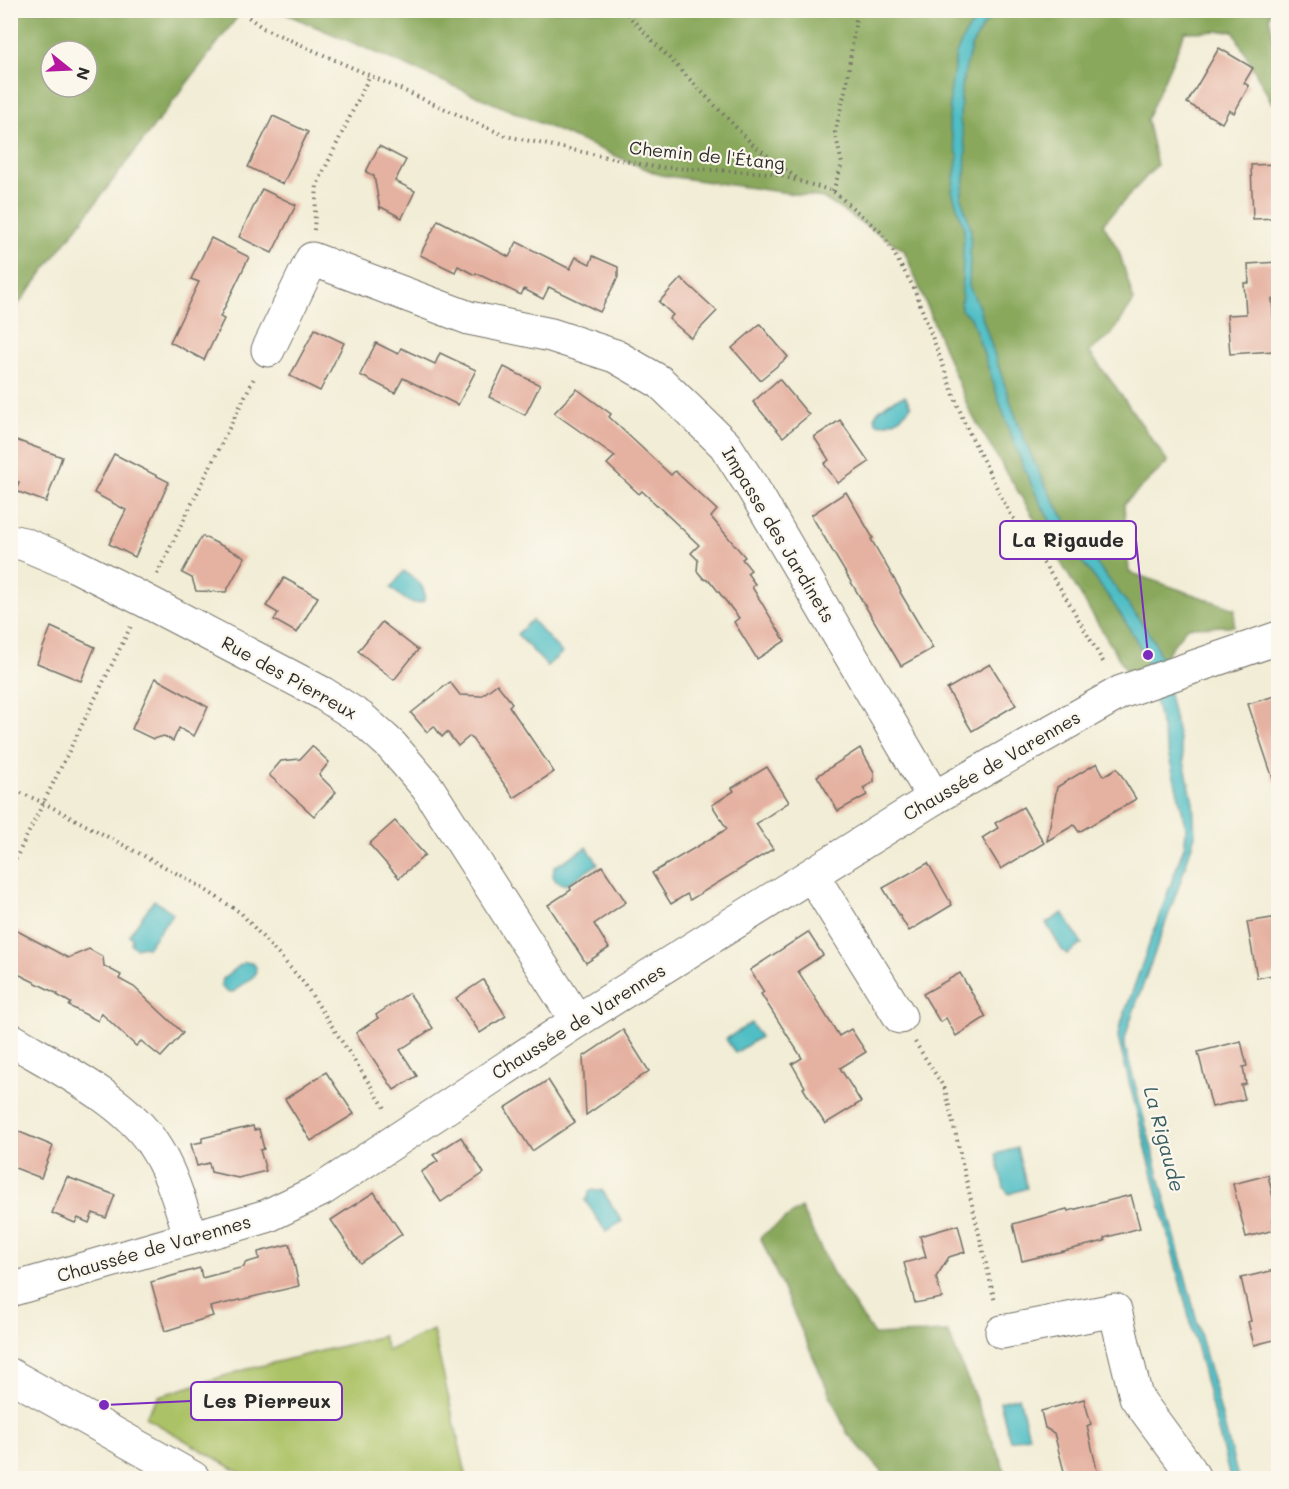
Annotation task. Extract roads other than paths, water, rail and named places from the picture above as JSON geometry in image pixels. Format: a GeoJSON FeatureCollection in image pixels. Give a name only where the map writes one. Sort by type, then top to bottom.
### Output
{"type":"FeatureCollection","features":[{"type":"Feature","properties":{"kind":"street","name":"Impasse des Jardinets"},"geometry":{"type":"LineString","coordinates":[[268,350],[312,259],[469,318],[551,335],[615,356],[660,382],[725,445],[754,490],[934,798]]}},
{"type":"Feature","properties":{"kind":"street","name":"Rue des Pierreux"},"geometry":{"type":"LineString","coordinates":[[10,541],[24,543],[144,600],[322,693],[362,718],[391,745],[428,787],[577,1021]]}},
{"type":"Feature","properties":{"kind":"street","name":"Chaussée de Varennes"},"geometry":{"type":"LineString","coordinates":[[10,1290],[267,1216],[321,1190],[577,1021],[934,798],[1146,683],[1278,638]]}},
{"type":"Feature","properties":{"kind":"street"},"geometry":{"type":"LineString","coordinates":[[812,875],[900,1017]]}},
{"type":"Feature","properties":{"kind":"street"},"geometry":{"type":"LineString","coordinates":[[10,1039],[123,1109],[153,1143],[172,1181],[191,1237]]}},
{"type":"Feature","properties":{"kind":"street"},"geometry":{"type":"LineString","coordinates":[[1002,1332],[1115,1310],[1136,1397],[1194,1479]]}},
{"type":"Feature","properties":{"kind":"street"},"geometry":{"type":"LineString","coordinates":[[10,1375],[194,1479]]}},
{"type":"Feature","properties":{"kind":"water"},"geometry":{"type":"Polygon","coordinates":[[[984,11],[997,11],[983,26],[971,47],[961,87],[960,121],[966,150],[965,180],[961,197],[971,228],[969,286],[978,305],[1025,441],[1050,493],[1075,534],[1154,641],[1161,658],[1193,802],[1195,835],[1130,1021],[1125,1046],[1238,1478],[1230,1478],[1118,1038],[1119,1029],[1185,844],[1186,826],[1144,655],[1110,599],[1062,537],[1035,493],[1014,444],[971,318],[961,310],[964,228],[952,191],[958,156],[949,126],[950,95],[956,54],[966,33],[984,11]]]}},
{"type":"Feature","properties":{"kind":"water"},"geometry":{"type":"Polygon","coordinates":[[[905,396],[911,406],[904,414],[891,422],[876,423],[875,415],[881,408],[905,396]]]}},
{"type":"Feature","properties":{"kind":"water"},"geometry":{"type":"Polygon","coordinates":[[[404,571],[422,587],[424,601],[410,602],[391,588],[404,571]]]}},
{"type":"Feature","properties":{"kind":"water"},"geometry":{"type":"Polygon","coordinates":[[[532,620],[562,653],[547,666],[517,634],[532,620]]]}},
{"type":"Feature","properties":{"kind":"water"},"geometry":{"type":"Polygon","coordinates":[[[587,847],[598,864],[565,885],[556,881],[553,876],[554,867],[587,847]]]}},
{"type":"Feature","properties":{"kind":"water"},"geometry":{"type":"Polygon","coordinates":[[[154,900],[173,913],[147,948],[144,946],[136,948],[131,944],[132,938],[129,935],[154,900]]]}},
{"type":"Feature","properties":{"kind":"water"},"geometry":{"type":"Polygon","coordinates":[[[1063,913],[1082,944],[1067,954],[1062,950],[1046,923],[1063,913]]]}},
{"type":"Feature","properties":{"kind":"water"},"geometry":{"type":"Polygon","coordinates":[[[244,962],[252,963],[256,967],[255,975],[233,992],[226,991],[221,986],[223,979],[244,962]]]}},
{"type":"Feature","properties":{"kind":"water"},"geometry":{"type":"Polygon","coordinates":[[[751,1023],[760,1037],[735,1053],[726,1039],[751,1023]]]}},
{"type":"Feature","properties":{"kind":"water"},"geometry":{"type":"Polygon","coordinates":[[[1017,1148],[1027,1188],[1009,1194],[1004,1188],[996,1154],[1017,1148]]]}},
{"type":"Feature","properties":{"kind":"water"},"geometry":{"type":"Polygon","coordinates":[[[592,1190],[602,1190],[622,1221],[606,1232],[585,1200],[592,1190]]]}},
{"type":"Feature","properties":{"kind":"water"},"geometry":{"type":"Polygon","coordinates":[[[1019,1397],[1029,1436],[1010,1441],[1000,1402],[1019,1397]]]}},
{"type":"Feature","properties":{"kind":"place","name":"La Rigaude"},"geometry":{"type":"Point","coordinates":[1148,655]}},
{"type":"Feature","properties":{"kind":"place","name":"Les Pierreux"},"geometry":{"type":"Point","coordinates":[104,1405]}}]}
